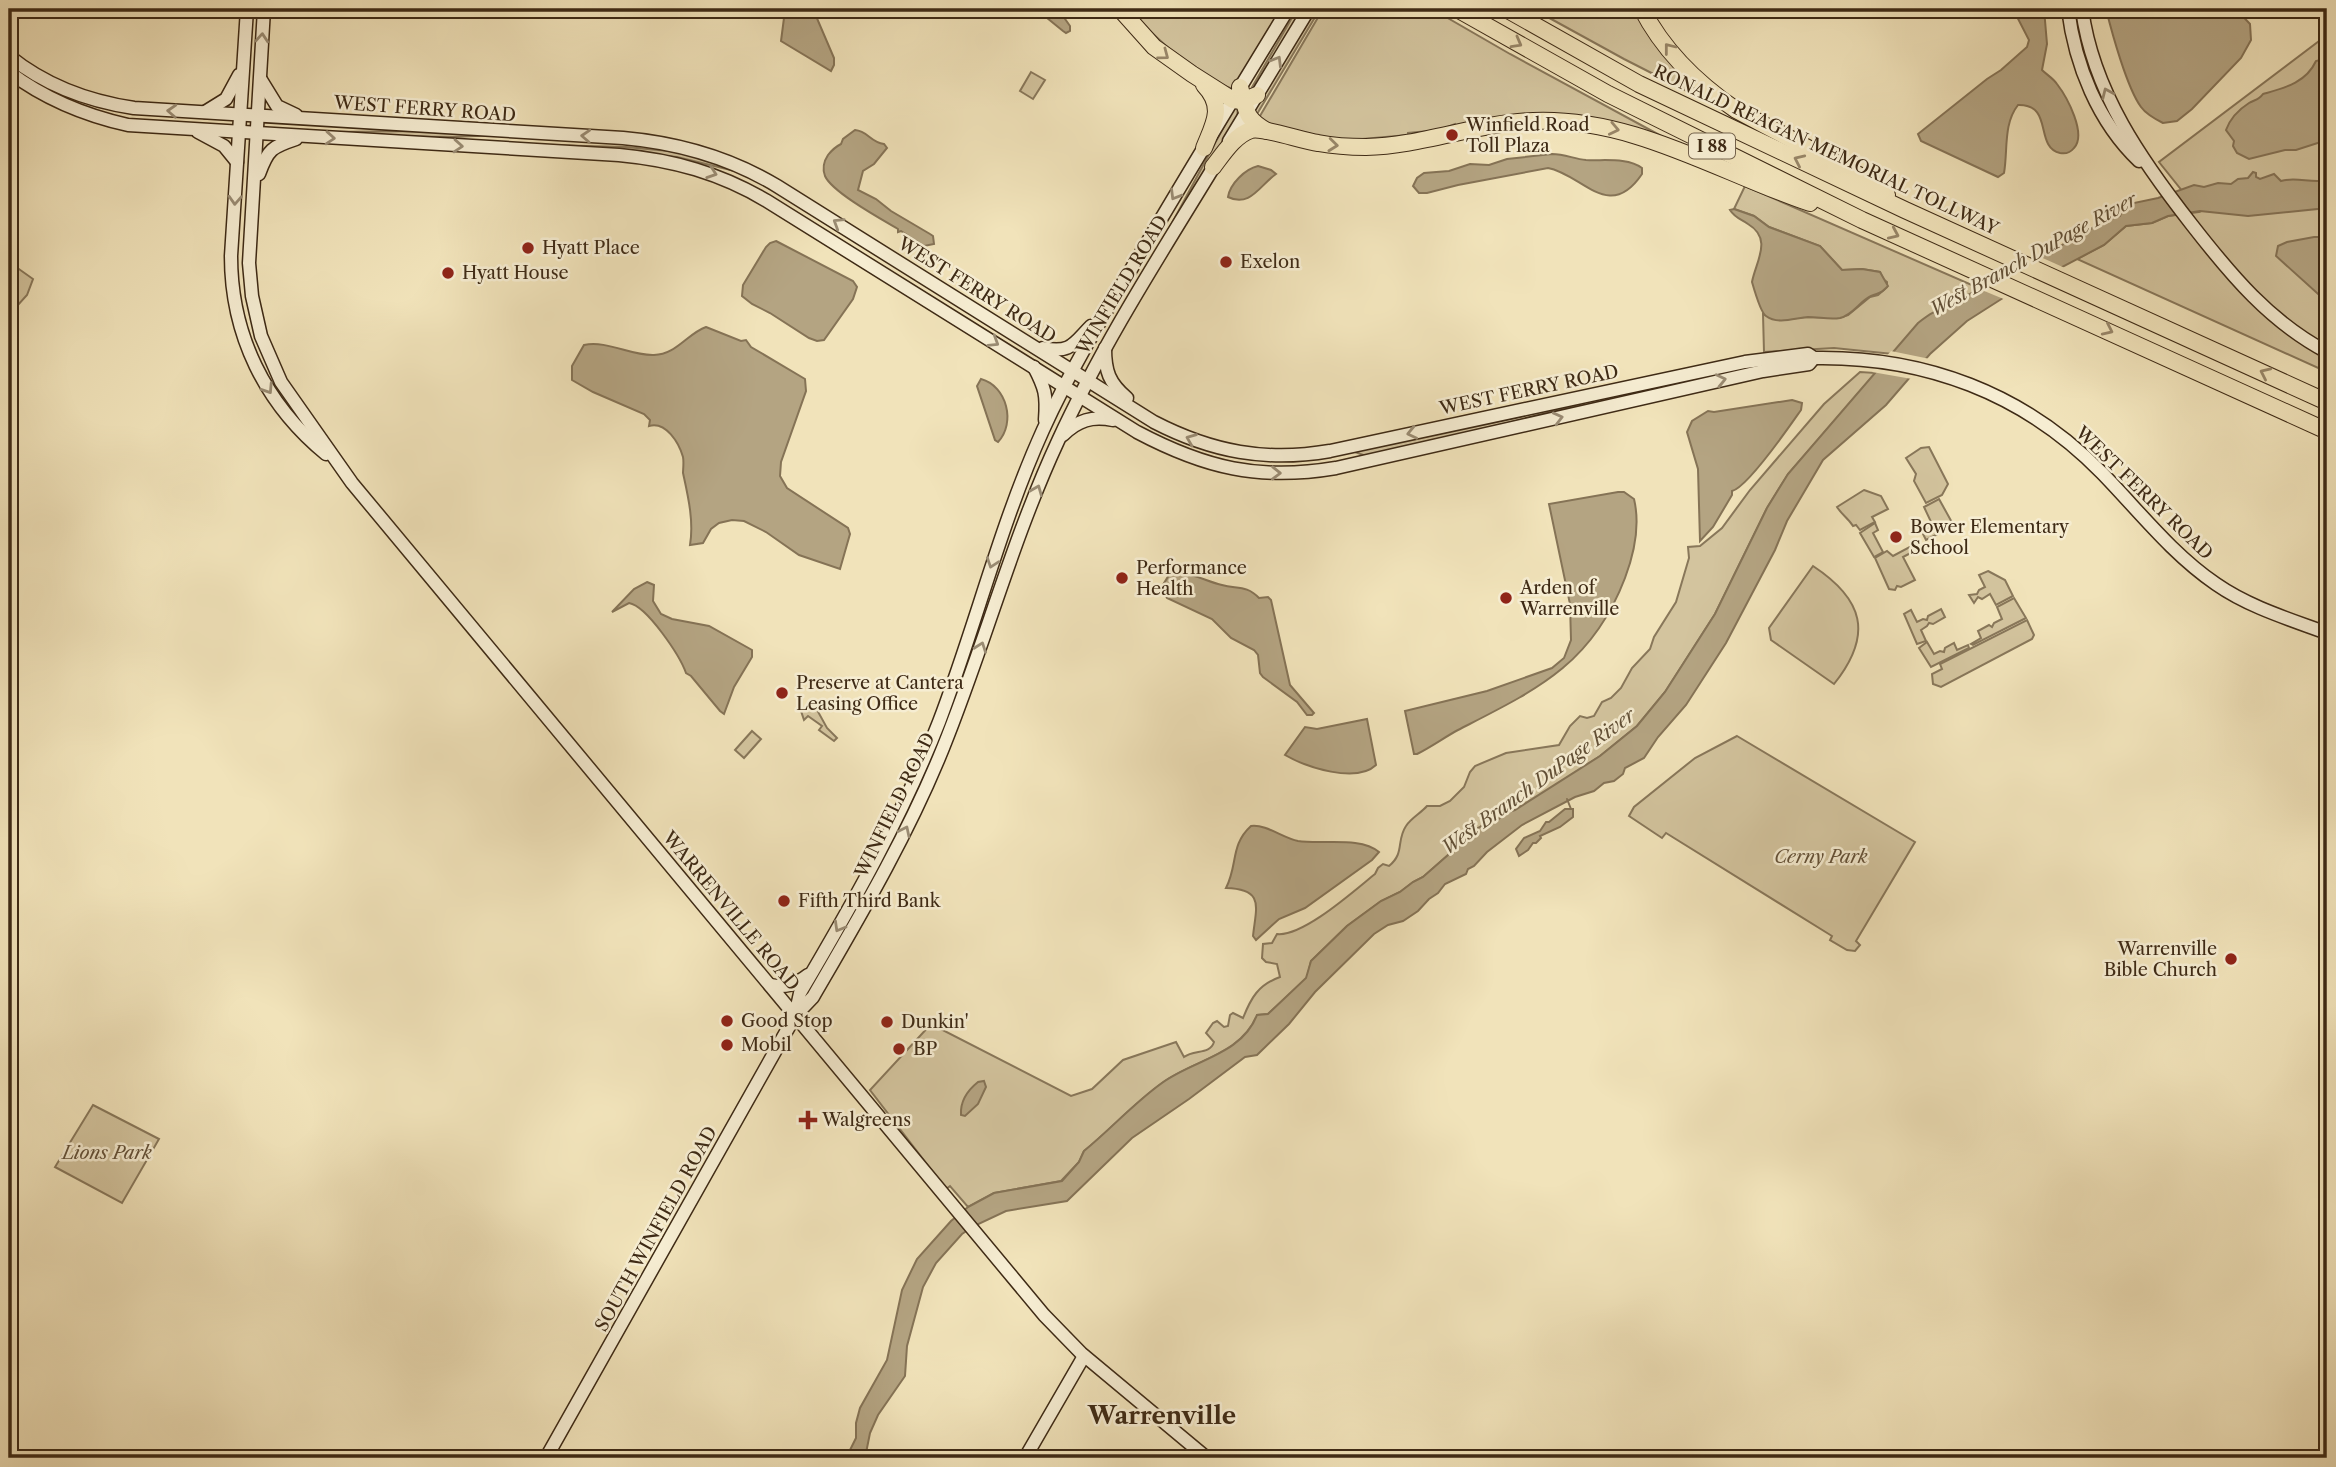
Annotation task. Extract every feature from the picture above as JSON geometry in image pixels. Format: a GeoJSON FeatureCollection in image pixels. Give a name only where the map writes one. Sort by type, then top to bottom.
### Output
{"type":"FeatureCollection","features":[{"type":"Feature","properties":{"kind":"highway"},"geometry":{"type":"LineString","coordinates":[[1120,9],[1154,47],[1192,74],[1211,92],[1216,102],[1215,118],[1204,148]]}},
{"type":"Feature","properties":{"kind":"highway","name":"I 88"},"geometry":{"type":"LineString","coordinates":[[1458,9],[1608,94],[1862,220],[2327,431]]}},
{"type":"Feature","properties":{"kind":"highway","name":"RONALD REAGAN MEMORIAL TOLLWAY"},"geometry":{"type":"LineString","coordinates":[[1506,9],[1639,84],[1905,210],[2327,402]]}},
{"type":"Feature","properties":{"kind":"highway"},"geometry":{"type":"LineString","coordinates":[[1642,9],[1676,57],[1716,97],[1735,110],[1870,181],[1905,210]]}},
{"type":"Feature","properties":{"kind":"highway"},"geometry":{"type":"LineString","coordinates":[[1192,74],[1244,99],[1253,123],[1267,131]]}},
{"type":"Feature","properties":{"kind":"highway"},"geometry":{"type":"LineString","coordinates":[[1213,167],[1227,149],[1250,131],[1267,131],[1317,143],[1364,147],[1401,144],[1469,129],[1532,121],[1589,124],[1647,138],[1788,196],[1862,220]]}},
{"type":"Feature","properties":{"kind":"main road","name":"WARRENVILLE ROAD"},"geometry":{"type":"LineString","coordinates":[[247,9],[231,256],[232,285],[241,331],[257,372],[290,421],[333,460]]}},
{"type":"Feature","properties":{"kind":"main road","name":"WARRENVILLE ROAD"},"geometry":{"type":"LineString","coordinates":[[264,9],[250,278],[255,316],[272,366],[281,382],[333,460],[1057,1331],[1207,1458]]}},
{"type":"Feature","properties":{"kind":"main road","name":"WINFIELD ROAD"},"geometry":{"type":"LineString","coordinates":[[795,1016],[813,997],[843,945],[892,857],[923,793],[950,732],[1015,548],[1058,440],[1079,396],[1105,346],[1213,167],[1288,9]]}},
{"type":"Feature","properties":{"kind":"main road","name":"WINFIELD ROAD"},"geometry":{"type":"LineString","coordinates":[[795,1016],[800,993],[887,841],[927,752],[949,695],[1011,508],[1044,428],[1072,370],[1204,148],[1244,99],[1308,9]]}},
{"type":"Feature","properties":{"kind":"main road"},"geometry":{"type":"LineString","coordinates":[[2068,9],[2084,77],[2102,112],[2128,151],[2156,178]]}},
{"type":"Feature","properties":{"kind":"main road"},"geometry":{"type":"LineString","coordinates":[[2082,9],[2088,42],[2105,89],[2120,121],[2156,178],[2238,282],[2262,307],[2296,334],[2327,352]]}},
{"type":"Feature","properties":{"kind":"main road"},"geometry":{"type":"LineString","coordinates":[[9,56],[48,83],[87,99],[134,108],[240,115]]}},
{"type":"Feature","properties":{"kind":"main road"},"geometry":{"type":"LineString","coordinates":[[204,113],[230,94],[243,65]]}},
{"type":"Feature","properties":{"kind":"main road"},"geometry":{"type":"LineString","coordinates":[[9,72],[57,102],[98,118],[139,126],[256,133]]}},
{"type":"Feature","properties":{"kind":"main road"},"geometry":{"type":"LineString","coordinates":[[260,78],[277,106],[303,119]]}},
{"type":"Feature","properties":{"kind":"main road","name":"WEST FERRY ROAD"},"geometry":{"type":"LineString","coordinates":[[240,115],[623,138],[669,144],[712,154],[777,186],[1154,422],[1199,443],[1231,451],[1275,456],[1310,455],[1745,362],[1808,354],[1814,358],[1887,361],[1948,376],[2005,400],[2054,431],[2099,470],[2184,557],[2216,584],[2253,604],[2327,633]]}},
{"type":"Feature","properties":{"kind":"main road"},"geometry":{"type":"LineString","coordinates":[[191,129],[218,142],[237,162]]}},
{"type":"Feature","properties":{"kind":"main road","name":"WEST FERRY ROAD"},"geometry":{"type":"LineString","coordinates":[[256,133],[626,156],[668,161],[706,171],[767,201],[1163,447],[1209,464],[1249,472],[1317,471],[1492,434],[1763,371],[1810,363],[1814,358]]}},
{"type":"Feature","properties":{"kind":"main road"},"geometry":{"type":"LineString","coordinates":[[254,187],[267,153],[279,144],[304,136]]}},
{"type":"Feature","properties":{"kind":"main road"},"geometry":{"type":"LineString","coordinates":[[232,285],[240,295],[246,322],[259,356],[272,366]]}},
{"type":"Feature","properties":{"kind":"main road"},"geometry":{"type":"LineString","coordinates":[[1033,346],[1054,351],[1069,348],[1104,313]]}},
{"type":"Feature","properties":{"kind":"main road"},"geometry":{"type":"LineString","coordinates":[[1105,346],[1105,367],[1109,380],[1154,422]]}},
{"type":"Feature","properties":{"kind":"main road"},"geometry":{"type":"LineString","coordinates":[[1033,367],[1045,389],[1047,400],[1044,428]]}},
{"type":"Feature","properties":{"kind":"main road"},"geometry":{"type":"LineString","coordinates":[[1058,440],[1090,417],[1119,421]]}},
{"type":"Feature","properties":{"kind":"main road"},"geometry":{"type":"LineString","coordinates":[[770,985],[791,985],[813,971]]}},
{"type":"Feature","properties":{"kind":"main road","name":"SOUTH WINFIELD ROAD"},"geometry":{"type":"LineString","coordinates":[[546,1458],[795,1016]]}},
{"type":"Feature","properties":{"kind":"main road"},"geometry":{"type":"LineString","coordinates":[[1024,1458],[1084,1356]]}},
{"type":"Feature","properties":{"kind":"green space"},"geometry":{"type":"Polygon","coordinates":[[[1128,9],[1282,9],[1233,89],[1190,65],[1128,9]]]}},
{"type":"Feature","properties":{"kind":"green space"},"geometry":{"type":"Polygon","coordinates":[[[1297,9],[1303,9],[1260,80],[1251,89],[1297,9]]]}},
{"type":"Feature","properties":{"kind":"green space"},"geometry":{"type":"Polygon","coordinates":[[[1314,9],[1320,9],[1254,119],[1250,114],[1276,76],[1314,9]]]}},
{"type":"Feature","properties":{"kind":"green space"},"geometry":{"type":"Polygon","coordinates":[[[1323,9],[1432,9],[1665,138],[1643,131],[1455,124],[1440,130],[1408,135],[1351,140],[1324,137],[1257,121],[1323,9]]]}},
{"type":"Feature","properties":{"kind":"green space"},"geometry":{"type":"Polygon","coordinates":[[[1533,9],[1633,9],[1726,111],[1624,59],[1533,9]]]}},
{"type":"Feature","properties":{"kind":"green space"},"geometry":{"type":"Polygon","coordinates":[[[2327,35],[2327,372],[2077,259],[2104,245],[2126,226],[2199,212],[2159,162],[2327,35]]]}},
{"type":"Feature","properties":{"kind":"green space"},"geometry":{"type":"Polygon","coordinates":[[[1031,72],[1045,80],[1033,99],[1020,91],[1031,72]]]}},
{"type":"Feature","properties":{"kind":"green space"},"geometry":{"type":"Polygon","coordinates":[[[1235,106],[1238,118],[1164,238],[1235,106]]]}},
{"type":"Feature","properties":{"kind":"green space"},"geometry":{"type":"Polygon","coordinates":[[[429,131],[496,135],[368,136],[320,132],[429,131]]]}},
{"type":"Feature","properties":{"kind":"green space"},"geometry":{"type":"Polygon","coordinates":[[[547,145],[626,147],[690,153],[739,172],[677,157],[547,145]]]}},
{"type":"Feature","properties":{"kind":"green space"},"geometry":{"type":"Polygon","coordinates":[[[1745,186],[1981,289],[1965,296],[1957,305],[1943,309],[1893,354],[1834,348],[1764,352],[1763,314],[1778,320],[1839,318],[1848,315],[1870,297],[1878,295],[1887,287],[1887,282],[1880,272],[1842,270],[1820,246],[1769,227],[1754,216],[1734,209],[1745,186]]]}},
{"type":"Feature","properties":{"kind":"green space"},"geometry":{"type":"Polygon","coordinates":[[[9,262],[33,279],[27,295],[9,315],[9,262]]]}},
{"type":"Feature","properties":{"kind":"green space"},"geometry":{"type":"Polygon","coordinates":[[[1860,372],[1876,373],[1788,474],[1767,508],[1715,614],[1665,692],[1637,726],[1600,756],[1539,796],[1503,814],[1497,821],[1464,835],[1464,841],[1423,877],[1381,901],[1347,926],[1311,961],[1307,978],[1268,1014],[1257,1015],[1240,1039],[1162,1083],[1084,1151],[1079,1162],[1061,1181],[994,1193],[968,1207],[950,1186],[946,1189],[870,1090],[931,1024],[1071,1096],[1092,1089],[1123,1060],[1176,1042],[1184,1057],[1209,1049],[1214,1042],[1206,1033],[1213,1023],[1217,1021],[1224,1027],[1228,1026],[1233,1013],[1243,1018],[1256,993],[1280,977],[1277,964],[1266,962],[1262,958],[1263,944],[1272,943],[1277,934],[1288,933],[1314,921],[1355,891],[1383,864],[1389,866],[1399,852],[1401,837],[1408,823],[1427,806],[1440,806],[1450,801],[1464,787],[1475,766],[1506,753],[1559,745],[1570,726],[1580,716],[1594,716],[1602,702],[1611,698],[1621,688],[1632,668],[1650,649],[1654,637],[1676,602],[1689,558],[1688,547],[1700,546],[1722,528],[1750,490],[1824,404],[1860,372]]]}},
{"type":"Feature","properties":{"kind":"green space"},"geometry":{"type":"Polygon","coordinates":[[[1584,403],[1466,434],[1366,456],[1352,451],[1584,403]]]}},
{"type":"Feature","properties":{"kind":"green space"},"geometry":{"type":"Polygon","coordinates":[[[1929,447],[1948,484],[1942,495],[1926,503],[1914,481],[1916,474],[1906,458],[1921,448],[1929,447]]]}},
{"type":"Feature","properties":{"kind":"green space"},"geometry":{"type":"Polygon","coordinates":[[[1864,490],[1881,496],[1888,509],[1872,517],[1875,522],[1860,530],[1856,525],[1853,526],[1837,507],[1864,490]]]}},
{"type":"Feature","properties":{"kind":"green space"},"geometry":{"type":"Polygon","coordinates":[[[1939,499],[1954,526],[1926,540],[1922,532],[1933,526],[1924,507],[1939,499]]]}},
{"type":"Feature","properties":{"kind":"green space"},"geometry":{"type":"Polygon","coordinates":[[[1875,523],[1878,530],[1873,533],[1883,552],[1874,557],[1860,533],[1875,523]]]}},
{"type":"Feature","properties":{"kind":"green space"},"geometry":{"type":"Polygon","coordinates":[[[1919,542],[1922,547],[1903,557],[1915,580],[1901,587],[1897,586],[1895,590],[1889,589],[1875,558],[1887,551],[1893,556],[1919,542]]]}},
{"type":"Feature","properties":{"kind":"green space"},"geometry":{"type":"Polygon","coordinates":[[[1813,566],[1843,591],[1857,619],[1855,649],[1834,684],[1771,640],[1769,628],[1813,566]]]}},
{"type":"Feature","properties":{"kind":"green space"},"geometry":{"type":"Polygon","coordinates":[[[1988,571],[2005,580],[2013,596],[1996,605],[1990,594],[1982,599],[1978,597],[1974,603],[1969,595],[1977,594],[1985,587],[1979,575],[1988,571]]]}},
{"type":"Feature","properties":{"kind":"green space"},"geometry":{"type":"Polygon","coordinates":[[[2014,598],[2026,618],[1971,644],[1981,638],[1978,631],[1989,625],[1992,627],[2002,619],[1997,607],[2014,598]]]}},
{"type":"Feature","properties":{"kind":"green space"},"geometry":{"type":"Polygon","coordinates":[[[1941,609],[1945,617],[1933,624],[1929,623],[1921,630],[1926,641],[1917,644],[1904,614],[1911,610],[1917,622],[1927,620],[1928,616],[1941,609]]]}},
{"type":"Feature","properties":{"kind":"green space"},"geometry":{"type":"Polygon","coordinates":[[[2027,620],[2034,635],[2032,639],[1941,687],[1933,684],[1932,674],[1942,669],[1940,664],[2027,620]]]}},
{"type":"Feature","properties":{"kind":"green space"},"geometry":{"type":"Polygon","coordinates":[[[1927,642],[1934,654],[1944,652],[1945,648],[1954,643],[1957,650],[1968,645],[1969,648],[1931,667],[1919,648],[1927,642]]]}},
{"type":"Feature","properties":{"kind":"green space"},"geometry":{"type":"Polygon","coordinates":[[[808,705],[816,708],[827,728],[837,738],[834,741],[819,730],[822,726],[808,716],[804,720],[801,711],[808,705]]]}},
{"type":"Feature","properties":{"kind":"green space"},"geometry":{"type":"Polygon","coordinates":[[[752,731],[761,739],[744,758],[735,750],[752,731]]]}},
{"type":"Feature","properties":{"kind":"green space","name":"Cerny Park"},"geometry":{"type":"Polygon","coordinates":[[[1737,736],[1915,842],[1856,941],[1860,945],[1855,951],[1847,950],[1830,940],[1832,936],[1666,833],[1662,838],[1629,816],[1634,807],[1695,758],[1737,736]]]}},
{"type":"Feature","properties":{"kind":"green space","name":"Lions Park"},"geometry":{"type":"Polygon","coordinates":[[[93,1105],[159,1139],[122,1203],[55,1167],[93,1105]]]}},
{"type":"Feature","properties":{"kind":"shaded area"},"geometry":{"type":"Polygon","coordinates":[[[776,9],[813,9],[834,58],[831,71],[781,41],[784,18],[776,9]]]}},
{"type":"Feature","properties":{"kind":"shaded area"},"geometry":{"type":"Polygon","coordinates":[[[1036,9],[1058,9],[1070,26],[1070,31],[1066,33],[1036,9]]]}},
{"type":"Feature","properties":{"kind":"shaded area"},"geometry":{"type":"Polygon","coordinates":[[[2013,9],[2044,9],[2047,44],[2042,70],[2066,98],[2078,134],[2072,150],[2060,153],[2048,143],[2036,111],[2018,105],[2008,129],[2004,173],[1998,177],[1921,141],[1918,134],[2027,47],[2029,40],[2013,9]]]}},
{"type":"Feature","properties":{"kind":"shaded area"},"geometry":{"type":"Polygon","coordinates":[[[2106,9],[2236,9],[2250,24],[2251,40],[2241,58],[2192,109],[2177,121],[2163,123],[2145,112],[2130,87],[2106,9]]]}},
{"type":"Feature","properties":{"kind":"shaded area"},"geometry":{"type":"Polygon","coordinates":[[[2316,61],[2327,62],[2327,140],[2296,150],[2249,159],[2237,153],[2233,146],[2234,141],[2226,130],[2235,115],[2263,94],[2300,80],[2316,61]]]}},
{"type":"Feature","properties":{"kind":"shaded area"},"geometry":{"type":"Polygon","coordinates":[[[855,130],[863,132],[887,148],[874,164],[863,171],[858,190],[933,236],[934,244],[924,246],[901,231],[898,232],[898,229],[858,205],[829,182],[824,173],[825,160],[843,139],[855,130]]]}},
{"type":"Feature","properties":{"kind":"shaded area"},"geometry":{"type":"Polygon","coordinates":[[[1552,154],[1586,160],[1630,162],[1642,168],[1642,174],[1630,188],[1618,195],[1595,192],[1548,168],[1427,193],[1419,193],[1413,186],[1417,178],[1424,173],[1449,171],[1470,164],[1489,165],[1507,159],[1552,154]]]}},
{"type":"Feature","properties":{"kind":"shaded area"},"geometry":{"type":"Polygon","coordinates":[[[1258,166],[1276,174],[1243,200],[1228,197],[1239,178],[1258,166]]]}},
{"type":"Feature","properties":{"kind":"shaded area"},"geometry":{"type":"Polygon","coordinates":[[[2253,172],[2260,179],[2274,174],[2281,181],[2327,180],[2327,208],[2248,216],[2200,211],[2168,216],[2152,223],[2126,226],[2104,245],[2003,298],[1967,321],[1930,354],[1886,405],[1823,460],[1787,521],[1775,550],[1726,643],[1686,705],[1644,758],[1625,768],[1623,774],[1614,781],[1604,783],[1594,791],[1575,797],[1522,825],[1487,852],[1466,874],[1445,884],[1418,911],[1374,934],[1257,1055],[1245,1057],[1132,1138],[1067,1201],[1006,1211],[962,1234],[936,1263],[923,1287],[907,1346],[905,1376],[878,1415],[870,1433],[865,1458],[849,1458],[856,1438],[860,1408],[887,1360],[902,1290],[917,1259],[951,1221],[968,1207],[994,1193],[1062,1181],[1079,1162],[1084,1151],[1152,1091],[1174,1075],[1229,1048],[1250,1028],[1257,1015],[1268,1014],[1306,978],[1311,961],[1347,926],[1381,901],[1423,877],[1464,841],[1464,835],[1491,818],[1497,821],[1503,814],[1515,810],[1600,756],[1637,726],[1665,692],[1715,614],[1767,508],[1788,474],[1918,323],[1932,313],[1957,305],[1966,297],[2105,221],[2120,216],[2129,204],[2158,198],[2194,185],[2204,187],[2218,183],[2231,184],[2238,179],[2248,178],[2253,172]]]}},
{"type":"Feature","properties":{"kind":"shaded area"},"geometry":{"type":"Polygon","coordinates":[[[1730,210],[1754,216],[1769,227],[1820,246],[1842,270],[1880,272],[1888,286],[1840,318],[1808,317],[1781,321],[1771,319],[1762,310],[1752,282],[1761,251],[1760,236],[1730,210]]]}},
{"type":"Feature","properties":{"kind":"shaded area"},"geometry":{"type":"Polygon","coordinates":[[[2314,237],[2327,237],[2327,302],[2276,256],[2278,246],[2314,237]]]}},
{"type":"Feature","properties":{"kind":"shaded area"},"geometry":{"type":"Polygon","coordinates":[[[776,241],[853,281],[857,287],[853,299],[824,340],[809,338],[742,296],[743,285],[766,247],[776,241]]]}},
{"type":"Feature","properties":{"kind":"shaded area"},"geometry":{"type":"Polygon","coordinates":[[[706,327],[741,341],[746,340],[751,347],[805,379],[806,391],[781,462],[780,476],[787,488],[848,528],[850,534],[840,569],[799,555],[766,532],[744,521],[719,523],[711,529],[703,543],[690,545],[691,518],[683,459],[675,440],[661,427],[649,426],[650,420],[644,414],[572,380],[572,366],[584,345],[601,345],[645,355],[662,354],[706,327]]]}},
{"type":"Feature","properties":{"kind":"shaded area"},"geometry":{"type":"Polygon","coordinates":[[[981,379],[997,389],[1006,406],[1007,425],[998,442],[995,440],[977,386],[981,379]]]}},
{"type":"Feature","properties":{"kind":"shaded area"},"geometry":{"type":"Polygon","coordinates":[[[1792,400],[1802,403],[1801,410],[1758,468],[1732,491],[1713,527],[1700,541],[1698,469],[1687,432],[1692,421],[1708,411],[1792,400]]]}},
{"type":"Feature","properties":{"kind":"shaded area"},"geometry":{"type":"Polygon","coordinates":[[[1624,492],[1634,499],[1635,539],[1625,578],[1612,608],[1596,633],[1558,672],[1536,687],[1414,754],[1405,711],[1487,691],[1552,668],[1564,658],[1571,640],[1570,604],[1549,504],[1624,492]]]}},
{"type":"Feature","properties":{"kind":"shaded area"},"geometry":{"type":"Polygon","coordinates":[[[1178,573],[1246,589],[1259,598],[1268,597],[1271,600],[1290,685],[1314,713],[1312,715],[1307,715],[1297,702],[1263,677],[1258,655],[1254,650],[1231,638],[1212,619],[1167,598],[1161,588],[1169,575],[1178,573]]]}},
{"type":"Feature","properties":{"kind":"shaded area"},"geometry":{"type":"Polygon","coordinates":[[[647,582],[654,585],[653,601],[661,614],[672,619],[709,626],[752,650],[752,657],[734,687],[724,714],[686,673],[670,644],[645,613],[629,603],[612,612],[634,589],[647,582]]]}},
{"type":"Feature","properties":{"kind":"shaded area"},"geometry":{"type":"Polygon","coordinates":[[[1367,719],[1376,765],[1367,771],[1331,772],[1285,755],[1305,727],[1317,729],[1367,719]]]}},
{"type":"Feature","properties":{"kind":"shaded area"},"geometry":{"type":"Polygon","coordinates":[[[1565,809],[1573,809],[1573,817],[1560,827],[1540,836],[1536,843],[1519,856],[1516,849],[1524,838],[1540,831],[1546,822],[1565,809]]]}},
{"type":"Feature","properties":{"kind":"shaded area"},"geometry":{"type":"Polygon","coordinates":[[[1251,826],[1263,827],[1298,841],[1362,844],[1379,852],[1372,860],[1305,908],[1279,919],[1256,940],[1253,936],[1256,908],[1252,896],[1238,889],[1226,888],[1240,840],[1251,826]]]}},
{"type":"Feature","properties":{"kind":"shaded area"},"geometry":{"type":"Polygon","coordinates":[[[984,1081],[986,1087],[978,1104],[965,1116],[961,1115],[963,1101],[968,1092],[978,1082],[984,1081]]]}},
{"type":"Feature","properties":{"kind":"pier"},"geometry":{"type":"Polygon","coordinates":[[[2036,255],[2065,268],[2006,300],[1977,288],[2036,255]]]}},
{"type":"Feature","properties":{"kind":"pier"},"geometry":{"type":"Polygon","coordinates":[[[1891,351],[1930,359],[1912,379],[1872,372],[1891,351]]]}},
{"type":"Feature","properties":{"kind":"waterway"},"geometry":{"type":"LineString","coordinates":[[1567,799],[1571,809]]}},
{"type":"Feature","properties":{"kind":"place","name":"Winfield Road Toll Plaza"},"geometry":{"type":"Point","coordinates":[1452,135]}},
{"type":"Feature","properties":{"kind":"place","name":"Hyatt Place"},"geometry":{"type":"Point","coordinates":[528,248]}},
{"type":"Feature","properties":{"kind":"place","name":"Exelon"},"geometry":{"type":"Point","coordinates":[1226,262]}},
{"type":"Feature","properties":{"kind":"place","name":"Hyatt House"},"geometry":{"type":"Point","coordinates":[448,273]}},
{"type":"Feature","properties":{"kind":"place","name":"Bower Elementary School"},"geometry":{"type":"Point","coordinates":[1896,537]}},
{"type":"Feature","properties":{"kind":"place","name":"Performance Health"},"geometry":{"type":"Point","coordinates":[1122,578]}},
{"type":"Feature","properties":{"kind":"place","name":"Arden of Warrenville"},"geometry":{"type":"Point","coordinates":[1506,598]}},
{"type":"Feature","properties":{"kind":"place","name":"Preserve at Cantera Leasing Office"},"geometry":{"type":"Point","coordinates":[782,693]}},
{"type":"Feature","properties":{"kind":"place","name":"Fifth Third Bank"},"geometry":{"type":"Point","coordinates":[784,901]}},
{"type":"Feature","properties":{"kind":"place","name":"Warrenville Bible Church"},"geometry":{"type":"Point","coordinates":[2231,959]}},
{"type":"Feature","properties":{"kind":"place","name":"Good Stop"},"geometry":{"type":"Point","coordinates":[727,1021]}},
{"type":"Feature","properties":{"kind":"place","name":"Dunkin'"},"geometry":{"type":"Point","coordinates":[887,1022]}},
{"type":"Feature","properties":{"kind":"place","name":"Mobil"},"geometry":{"type":"Point","coordinates":[727,1045]}},
{"type":"Feature","properties":{"kind":"place","name":"BP"},"geometry":{"type":"Point","coordinates":[899,1049]}},
{"type":"Feature","properties":{"kind":"place","name":"Walgreens"},"geometry":{"type":"Point","coordinates":[808,1120]}},
{"type":"Feature","properties":{"kind":"district","name":"Warrenville"},"geometry":{"type":"Point","coordinates":[1162,1416]}},
{"type":"Feature","properties":{"kind":"water label","name":"West Branch DuPage River"},"geometry":{"type":"Point","coordinates":[2033,254]}},
{"type":"Feature","properties":{"kind":"water label","name":"West Branch DuPage River"},"geometry":{"type":"Point","coordinates":[1538,781]}}]}
